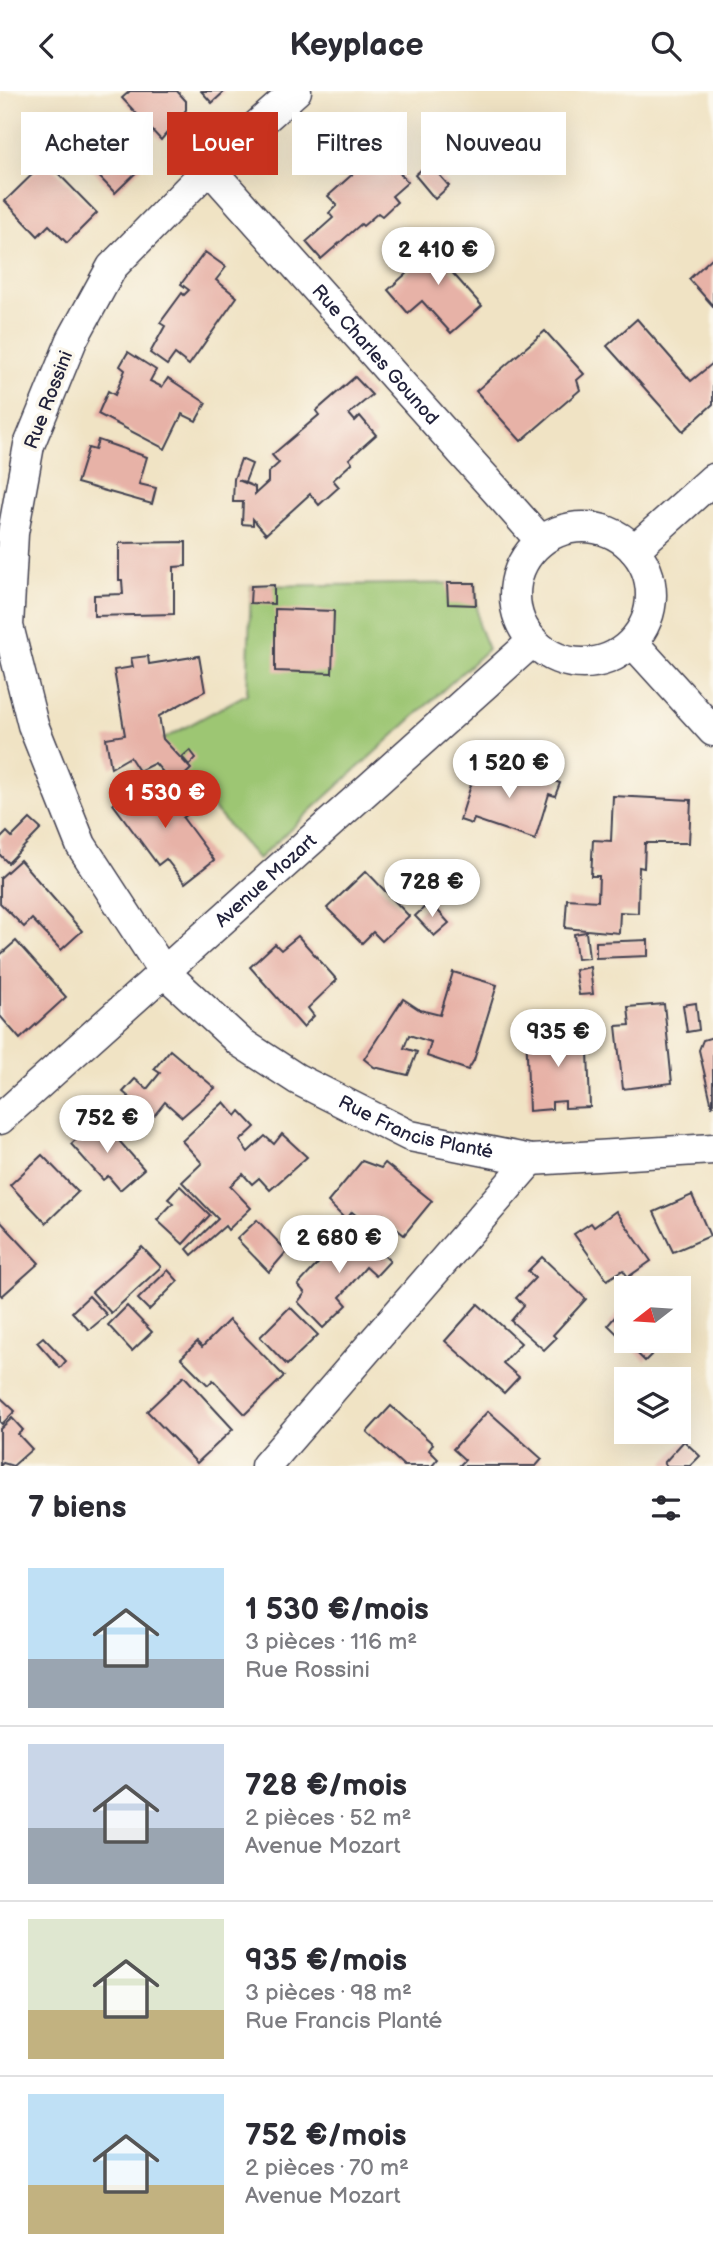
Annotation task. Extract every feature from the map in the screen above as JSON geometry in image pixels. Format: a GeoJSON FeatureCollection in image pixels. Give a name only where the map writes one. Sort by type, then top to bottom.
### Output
{"type":"FeatureCollection","features":[{"type":"Feature","properties":{"kind":"street","name":"Rue Rossini"},"geometry":{"type":"LineString","coordinates":[[272,112],[296,91]]}},
{"type":"Feature","properties":{"kind":"street","name":"Rue Rossini"},"geometry":{"type":"LineString","coordinates":[[163,971],[81,845],[33,725],[4,630],[13,533],[29,445],[72,340],[113,267],[202,175]]}},
{"type":"Feature","properties":{"kind":"street","name":"Rue Charles Gounod"},"geometry":{"type":"LineString","coordinates":[[215,175],[541,541]]}},
{"type":"Feature","properties":{"kind":"street"},"geometry":{"type":"LineString","coordinates":[[634,550],[713,479]]}},
{"type":"Feature","properties":{"kind":"street"},"geometry":{"type":"LineString","coordinates":[[579,527],[600,529],[619,537],[634,550],[645,567],[651,587],[645,627],[633,643],[615,657],[582,664],[550,656],[532,642],[520,623],[514,601],[516,578],[525,557],[541,541],[559,531],[579,527]]}},
{"type":"Feature","properties":{"kind":"street","name":"Avenue Mozart"},"geometry":{"type":"LineString","coordinates":[[0,1119],[532,642]]}},
{"type":"Feature","properties":{"kind":"street"},"geometry":{"type":"LineString","coordinates":[[633,643],[713,731]]}},
{"type":"Feature","properties":{"kind":"street","name":"Rue Francis Planté"},"geometry":{"type":"LineString","coordinates":[[163,971],[240,1042],[297,1079],[410,1136],[531,1160],[713,1149]]}},
{"type":"Feature","properties":{"kind":"street"},"geometry":{"type":"LineString","coordinates":[[266,1466],[531,1160]]}},
{"type":"Feature","properties":{"kind":"green space"},"geometry":{"type":"Polygon","coordinates":[[[475,583],[479,627],[488,649],[258,859],[156,743],[247,694],[251,586],[475,583]]]}},
{"type":"Feature","properties":{"kind":"building"},"geometry":{"type":"Polygon","coordinates":[[[130,91],[177,91],[186,101],[186,110],[167,112],[167,133],[161,140],[153,131],[153,112],[135,112],[122,98],[130,91]]]}},
{"type":"Feature","properties":{"kind":"building"},"geometry":{"type":"Polygon","coordinates":[[[201,91],[225,91],[212,103],[201,91]]]}},
{"type":"Feature","properties":{"kind":"building"},"geometry":{"type":"Polygon","coordinates":[[[421,170],[421,175],[439,175],[449,186],[435,199],[415,175],[421,170]]]}},
{"type":"Feature","properties":{"kind":"building"},"geometry":{"type":"Polygon","coordinates":[[[32,175],[60,175],[97,213],[67,243],[49,225],[38,236],[5,201],[32,175]]]}},
{"type":"Feature","properties":{"kind":"building"},"geometry":{"type":"Polygon","coordinates":[[[98,175],[134,175],[115,193],[98,175]]]}},
{"type":"Feature","properties":{"kind":"building"},"geometry":{"type":"Polygon","coordinates":[[[352,175],[402,175],[408,182],[392,196],[397,202],[382,216],[378,213],[363,226],[361,224],[321,259],[306,242],[333,218],[329,213],[337,205],[328,196],[352,175]]]}},
{"type":"Feature","properties":{"kind":"building"},"geometry":{"type":"Polygon","coordinates":[[[449,235],[465,254],[449,269],[482,306],[451,333],[422,301],[408,313],[388,290],[449,235]]]}},
{"type":"Feature","properties":{"kind":"building"},"geometry":{"type":"Polygon","coordinates":[[[205,252],[226,267],[216,280],[237,297],[189,365],[175,354],[167,365],[150,353],[165,326],[160,323],[182,293],[184,295],[189,290],[181,284],[205,252]]]}},
{"type":"Feature","properties":{"kind":"building"},"geometry":{"type":"Polygon","coordinates":[[[713,257],[713,306],[689,279],[713,257]]]}},
{"type":"Feature","properties":{"kind":"building"},"geometry":{"type":"Polygon","coordinates":[[[637,319],[691,381],[713,363],[713,404],[683,431],[607,346],[637,319]]]}},
{"type":"Feature","properties":{"kind":"building"},"geometry":{"type":"Polygon","coordinates":[[[545,331],[584,374],[577,380],[580,390],[521,441],[476,391],[545,331]]]}},
{"type":"Feature","properties":{"kind":"building"},"geometry":{"type":"Polygon","coordinates":[[[128,352],[156,370],[150,381],[162,387],[168,378],[206,403],[196,421],[182,414],[165,449],[98,414],[108,391],[115,395],[125,370],[120,366],[128,352]]]}},
{"type":"Feature","properties":{"kind":"building"},"geometry":{"type":"Polygon","coordinates":[[[355,377],[372,395],[349,414],[355,421],[360,416],[376,435],[349,459],[352,463],[333,480],[339,487],[319,505],[310,494],[266,534],[253,519],[253,525],[242,524],[243,502],[233,502],[234,479],[241,459],[252,464],[245,482],[238,480],[255,487],[255,494],[268,482],[268,473],[279,463],[272,455],[319,415],[316,411],[355,377]]]}},
{"type":"Feature","properties":{"kind":"building"},"geometry":{"type":"Polygon","coordinates":[[[98,440],[147,457],[139,484],[156,488],[152,504],[77,483],[88,448],[95,450],[98,440]]]}},
{"type":"Feature","properties":{"kind":"building"},"geometry":{"type":"Polygon","coordinates":[[[186,542],[186,566],[174,567],[174,614],[94,616],[94,595],[123,594],[122,580],[119,580],[119,543],[186,542]]]}},
{"type":"Feature","properties":{"kind":"building"},"geometry":{"type":"Polygon","coordinates":[[[447,583],[475,583],[476,605],[448,604],[447,583]]]}},
{"type":"Feature","properties":{"kind":"building"},"geometry":{"type":"Polygon","coordinates":[[[274,585],[274,604],[250,603],[251,586],[274,585]]]}},
{"type":"Feature","properties":{"kind":"building"},"geometry":{"type":"Polygon","coordinates":[[[275,609],[334,611],[332,673],[275,671],[275,609]]]}},
{"type":"Feature","properties":{"kind":"building"},"geometry":{"type":"Polygon","coordinates":[[[148,656],[149,664],[199,656],[205,691],[159,716],[163,739],[191,769],[174,785],[155,763],[139,771],[130,757],[111,768],[106,738],[125,735],[114,670],[133,667],[131,658],[148,656]]]}},
{"type":"Feature","properties":{"kind":"building"},"geometry":{"type":"Polygon","coordinates":[[[190,750],[196,758],[189,765],[182,757],[190,750]]]}},
{"type":"Feature","properties":{"kind":"building"},"geometry":{"type":"Polygon","coordinates":[[[504,763],[560,783],[555,796],[549,794],[535,840],[474,819],[472,824],[460,820],[477,766],[501,774],[504,763]]]}},
{"type":"Feature","properties":{"kind":"building"},"geometry":{"type":"Polygon","coordinates":[[[140,780],[161,808],[182,792],[194,809],[183,818],[214,860],[185,883],[166,859],[158,865],[113,804],[140,780]]]}},
{"type":"Feature","properties":{"kind":"building"},"geometry":{"type":"Polygon","coordinates":[[[613,796],[691,800],[689,843],[645,843],[644,868],[639,867],[638,913],[620,912],[619,933],[565,928],[567,899],[598,901],[599,876],[591,876],[593,840],[611,841],[613,796]]]}},
{"type":"Feature","properties":{"kind":"building"},"geometry":{"type":"Polygon","coordinates":[[[30,819],[41,829],[8,863],[0,855],[0,839],[7,832],[12,837],[30,819]]]}},
{"type":"Feature","properties":{"kind":"building"},"geometry":{"type":"Polygon","coordinates":[[[20,860],[82,931],[61,950],[32,919],[24,927],[0,903],[0,878],[20,860]]]}},
{"type":"Feature","properties":{"kind":"building"},"geometry":{"type":"Polygon","coordinates":[[[366,871],[409,916],[382,941],[373,932],[362,943],[327,908],[366,871]]]}},
{"type":"Feature","properties":{"kind":"building"},"geometry":{"type":"Polygon","coordinates":[[[430,902],[449,923],[434,936],[415,916],[430,902]]]}},
{"type":"Feature","properties":{"kind":"building"},"geometry":{"type":"Polygon","coordinates":[[[586,932],[589,958],[577,959],[574,934],[586,932]]]}},
{"type":"Feature","properties":{"kind":"building"},"geometry":{"type":"Polygon","coordinates":[[[298,936],[337,980],[308,1008],[314,1016],[303,1027],[250,967],[275,944],[281,950],[298,936]]]}},
{"type":"Feature","properties":{"kind":"building"},"geometry":{"type":"Polygon","coordinates":[[[648,940],[648,956],[596,958],[596,942],[648,940]]]}},
{"type":"Feature","properties":{"kind":"building"},"geometry":{"type":"Polygon","coordinates":[[[16,941],[66,997],[20,1039],[0,1016],[0,955],[16,941]]]}},
{"type":"Feature","properties":{"kind":"building"},"geometry":{"type":"Polygon","coordinates":[[[590,967],[593,994],[579,995],[575,970],[590,967]]]}},
{"type":"Feature","properties":{"kind":"building"},"geometry":{"type":"Polygon","coordinates":[[[453,972],[497,985],[474,1060],[468,1070],[427,1056],[431,1042],[409,1035],[404,1048],[417,1052],[408,1075],[374,1067],[364,1059],[403,999],[420,1010],[440,1015],[453,972]]]}},
{"type":"Feature","properties":{"kind":"building"},"geometry":{"type":"Polygon","coordinates":[[[696,1003],[699,1030],[687,1032],[683,1005],[696,1003]]]}},
{"type":"Feature","properties":{"kind":"building"},"geometry":{"type":"Polygon","coordinates":[[[664,1004],[672,1083],[623,1089],[616,1026],[630,1025],[628,1007],[664,1004]]]}},
{"type":"Feature","properties":{"kind":"building"},"geometry":{"type":"Polygon","coordinates":[[[587,1023],[590,1107],[565,1108],[565,1101],[552,1102],[552,1109],[529,1111],[526,1026],[542,1025],[542,1038],[570,1038],[570,1024],[587,1023]]]}},
{"type":"Feature","properties":{"kind":"building"},"geometry":{"type":"Polygon","coordinates":[[[713,1037],[712,1106],[699,1050],[703,1040],[713,1037]]]}},
{"type":"Feature","properties":{"kind":"building"},"geometry":{"type":"Polygon","coordinates":[[[170,1050],[215,1088],[182,1117],[165,1102],[153,1117],[123,1092],[135,1079],[147,1089],[160,1073],[154,1069],[170,1050]]]}},
{"type":"Feature","properties":{"kind":"building"},"geometry":{"type":"Polygon","coordinates":[[[224,1102],[236,1116],[240,1111],[255,1127],[240,1141],[248,1152],[265,1136],[274,1144],[282,1134],[307,1157],[270,1190],[259,1178],[252,1184],[243,1174],[230,1186],[251,1208],[228,1230],[225,1226],[192,1255],[187,1249],[218,1219],[182,1182],[202,1163],[182,1141],[224,1102]]]}},
{"type":"Feature","properties":{"kind":"building"},"geometry":{"type":"Polygon","coordinates":[[[99,1118],[144,1169],[120,1190],[108,1176],[103,1180],[71,1144],[99,1118]]]}},
{"type":"Feature","properties":{"kind":"building"},"geometry":{"type":"Polygon","coordinates":[[[42,1155],[78,1192],[46,1223],[10,1185],[42,1155]]]}},
{"type":"Feature","properties":{"kind":"building"},"geometry":{"type":"Polygon","coordinates":[[[362,1161],[381,1168],[385,1163],[432,1201],[404,1235],[382,1217],[372,1229],[352,1212],[346,1220],[328,1202],[362,1161]]]}},
{"type":"Feature","properties":{"kind":"building"},"geometry":{"type":"Polygon","coordinates":[[[180,1186],[210,1215],[183,1244],[157,1220],[173,1203],[168,1199],[180,1186]]]}},
{"type":"Feature","properties":{"kind":"building"},"geometry":{"type":"Polygon","coordinates":[[[692,1195],[710,1236],[673,1252],[654,1212],[692,1195]]]}},
{"type":"Feature","properties":{"kind":"building"},"geometry":{"type":"Polygon","coordinates":[[[616,1211],[651,1261],[629,1276],[623,1270],[607,1280],[574,1234],[591,1223],[594,1227],[616,1211]]]}},
{"type":"Feature","properties":{"kind":"building"},"geometry":{"type":"Polygon","coordinates":[[[257,1220],[287,1251],[269,1272],[237,1239],[257,1220]]]}},
{"type":"Feature","properties":{"kind":"building"},"geometry":{"type":"Polygon","coordinates":[[[0,1221],[39,1263],[2,1296],[0,1294],[0,1221]]]}},
{"type":"Feature","properties":{"kind":"building"},"geometry":{"type":"Polygon","coordinates":[[[353,1226],[390,1261],[376,1276],[366,1267],[340,1297],[347,1305],[323,1328],[298,1302],[305,1293],[298,1285],[353,1226]]]}},
{"type":"Feature","properties":{"kind":"building"},"geometry":{"type":"Polygon","coordinates":[[[142,1247],[161,1267],[111,1313],[92,1292],[142,1247]]]}},
{"type":"Feature","properties":{"kind":"building"},"geometry":{"type":"Polygon","coordinates":[[[542,1257],[586,1299],[553,1335],[556,1338],[544,1350],[511,1321],[524,1305],[516,1298],[535,1278],[528,1271],[542,1257]]]}},
{"type":"Feature","properties":{"kind":"building"},"geometry":{"type":"Polygon","coordinates":[[[168,1270],[178,1281],[149,1310],[138,1299],[168,1270]]]}},
{"type":"Feature","properties":{"kind":"building"},"geometry":{"type":"Polygon","coordinates":[[[89,1296],[107,1315],[89,1330],[72,1312],[89,1296]]]}},
{"type":"Feature","properties":{"kind":"building"},"geometry":{"type":"Polygon","coordinates":[[[478,1304],[521,1343],[503,1363],[519,1377],[504,1393],[445,1341],[478,1304]]]}},
{"type":"Feature","properties":{"kind":"building"},"geometry":{"type":"Polygon","coordinates":[[[127,1306],[152,1332],[132,1351],[108,1325],[127,1306]]]}},
{"type":"Feature","properties":{"kind":"building"},"geometry":{"type":"Polygon","coordinates":[[[290,1307],[318,1335],[287,1365],[260,1337],[290,1307]]]}},
{"type":"Feature","properties":{"kind":"building"},"geometry":{"type":"Polygon","coordinates":[[[614,1318],[614,1331],[608,1325],[614,1318]]]}},
{"type":"Feature","properties":{"kind":"building"},"geometry":{"type":"Polygon","coordinates":[[[229,1320],[284,1376],[245,1414],[213,1380],[208,1385],[181,1358],[197,1342],[202,1347],[229,1320]]]}},
{"type":"Feature","properties":{"kind":"building"},"geometry":{"type":"Polygon","coordinates":[[[43,1337],[66,1361],[60,1368],[37,1342],[43,1337]]]}},
{"type":"Feature","properties":{"kind":"building"},"geometry":{"type":"Polygon","coordinates":[[[637,1353],[653,1353],[645,1361],[637,1353]]]}},
{"type":"Feature","properties":{"kind":"building"},"geometry":{"type":"Polygon","coordinates":[[[184,1376],[233,1429],[197,1463],[147,1411],[184,1376]]]}},
{"type":"Feature","properties":{"kind":"building"},"geometry":{"type":"Polygon","coordinates":[[[0,1397],[15,1411],[2,1424],[0,1422],[0,1397]]]}},
{"type":"Feature","properties":{"kind":"building"},"geometry":{"type":"Polygon","coordinates":[[[391,1406],[433,1444],[429,1450],[438,1459],[432,1466],[404,1466],[367,1432],[391,1406]]]}},
{"type":"Feature","properties":{"kind":"building"},"geometry":{"type":"Polygon","coordinates":[[[488,1411],[542,1459],[536,1466],[459,1466],[465,1460],[453,1449],[488,1411]]]}},
{"type":"Feature","properties":{"kind":"building"},"geometry":{"type":"Polygon","coordinates":[[[12,1418],[23,1430],[18,1434],[32,1449],[13,1466],[3,1463],[0,1466],[0,1429],[12,1418]]]}},
{"type":"Feature","properties":{"kind":"building"},"geometry":{"type":"Polygon","coordinates":[[[681,1444],[687,1444],[700,1456],[690,1466],[667,1466],[664,1463],[681,1444]]]}}]}
